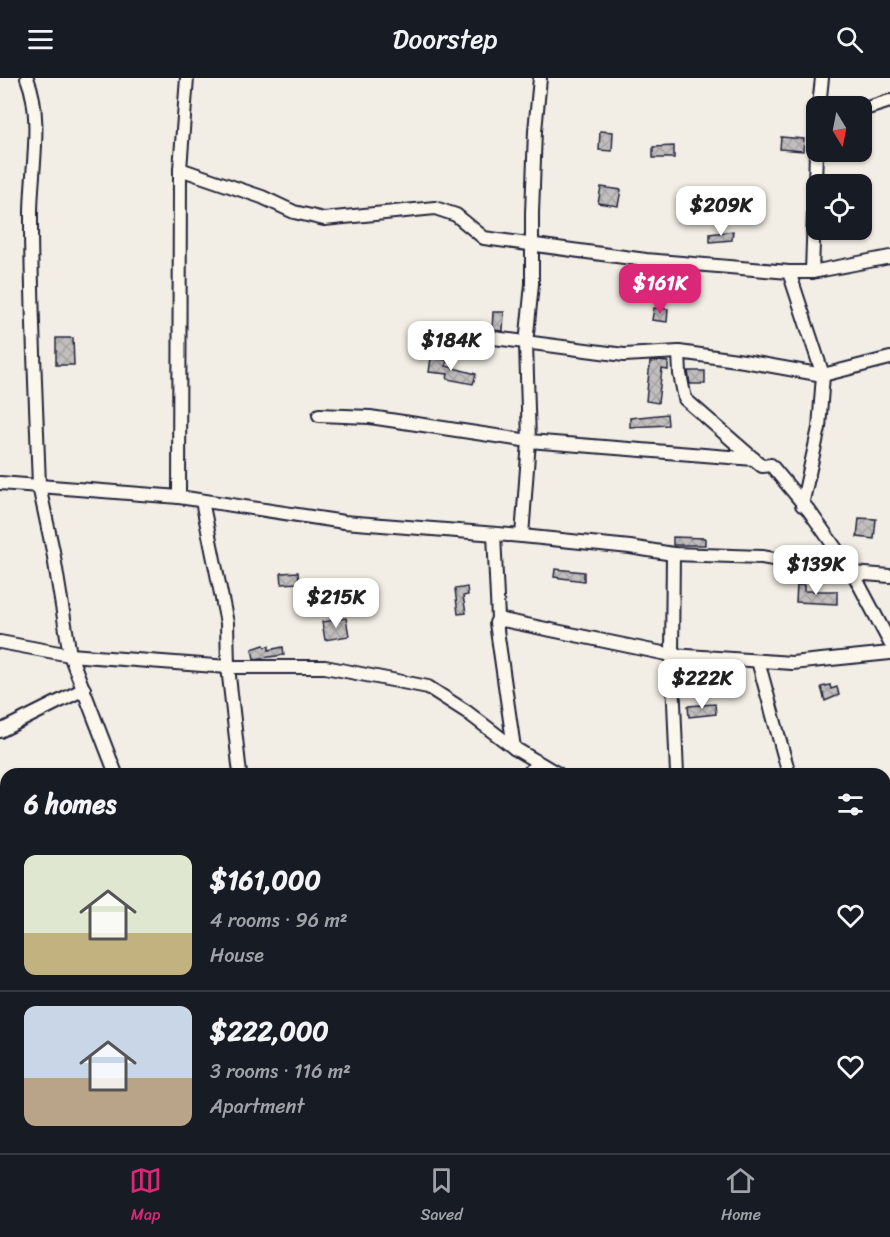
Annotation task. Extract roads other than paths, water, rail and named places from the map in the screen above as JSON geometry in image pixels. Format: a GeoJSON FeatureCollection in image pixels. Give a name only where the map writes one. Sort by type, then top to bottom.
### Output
{"type":"FeatureCollection","features":[{"type":"Feature","properties":{"kind":"street"},"geometry":{"type":"LineString","coordinates":[[27,78],[33,94],[36,118],[30,217],[39,486],[53,551],[70,655],[114,768]]}},
{"type":"Feature","properties":{"kind":"street"},"geometry":{"type":"LineString","coordinates":[[179,497],[180,170],[187,78]]}},
{"type":"Feature","properties":{"kind":"street"},"geometry":{"type":"LineString","coordinates":[[522,536],[529,441],[526,344],[532,284],[535,131],[540,78]]}},
{"type":"Feature","properties":{"kind":"street"},"geometry":{"type":"LineString","coordinates":[[820,96],[822,78]]}},
{"type":"Feature","properties":{"kind":"street"},"geometry":{"type":"LineString","coordinates":[[872,107],[890,101]]}},
{"type":"Feature","properties":{"kind":"street"},"geometry":{"type":"LineString","coordinates":[[812,272],[816,162]]}},
{"type":"Feature","properties":{"kind":"street"},"geometry":{"type":"LineString","coordinates":[[180,170],[262,197],[294,212],[324,219],[435,208],[456,215],[484,238],[646,261],[812,272],[890,257]]}},
{"type":"Feature","properties":{"kind":"street"},"geometry":{"type":"LineString","coordinates":[[789,272],[823,375],[819,428],[802,505]]}},
{"type":"Feature","properties":{"kind":"street"},"geometry":{"type":"LineString","coordinates":[[438,334],[494,338],[624,356],[679,352],[823,375],[890,358]]}},
{"type":"Feature","properties":{"kind":"street"},"geometry":{"type":"LineString","coordinates":[[679,352],[685,399],[762,466],[771,465],[810,512],[853,573],[890,643]]}},
{"type":"Feature","properties":{"kind":"street"},"geometry":{"type":"LineString","coordinates":[[319,415],[370,417],[529,441],[754,459]]}},
{"type":"Feature","properties":{"kind":"street"},"geometry":{"type":"LineString","coordinates":[[0,483],[179,497],[344,522],[522,536],[630,547],[673,554],[762,556],[853,573],[890,576]]}},
{"type":"Feature","properties":{"kind":"street"},"geometry":{"type":"LineString","coordinates":[[202,501],[227,623],[228,667],[239,768]]}},
{"type":"Feature","properties":{"kind":"street"},"geometry":{"type":"LineString","coordinates":[[494,534],[498,619],[496,623],[514,748]]}},
{"type":"Feature","properties":{"kind":"street"},"geometry":{"type":"LineString","coordinates":[[673,554],[672,656],[677,768]]}},
{"type":"Feature","properties":{"kind":"street"},"geometry":{"type":"LineString","coordinates":[[498,619],[672,656],[792,663],[890,653]]}},
{"type":"Feature","properties":{"kind":"street"},"geometry":{"type":"LineString","coordinates":[[0,642],[70,655],[228,667],[325,667],[428,687],[467,712],[514,748],[547,768]]}},
{"type":"Feature","properties":{"kind":"street"},"geometry":{"type":"LineString","coordinates":[[758,661],[787,768]]}},
{"type":"Feature","properties":{"kind":"street"},"geometry":{"type":"LineString","coordinates":[[0,731],[84,689]]}},
{"type":"Feature","properties":{"kind":"street"},"geometry":{"type":"LineString","coordinates":[[533,768],[537,763]]}}]}
